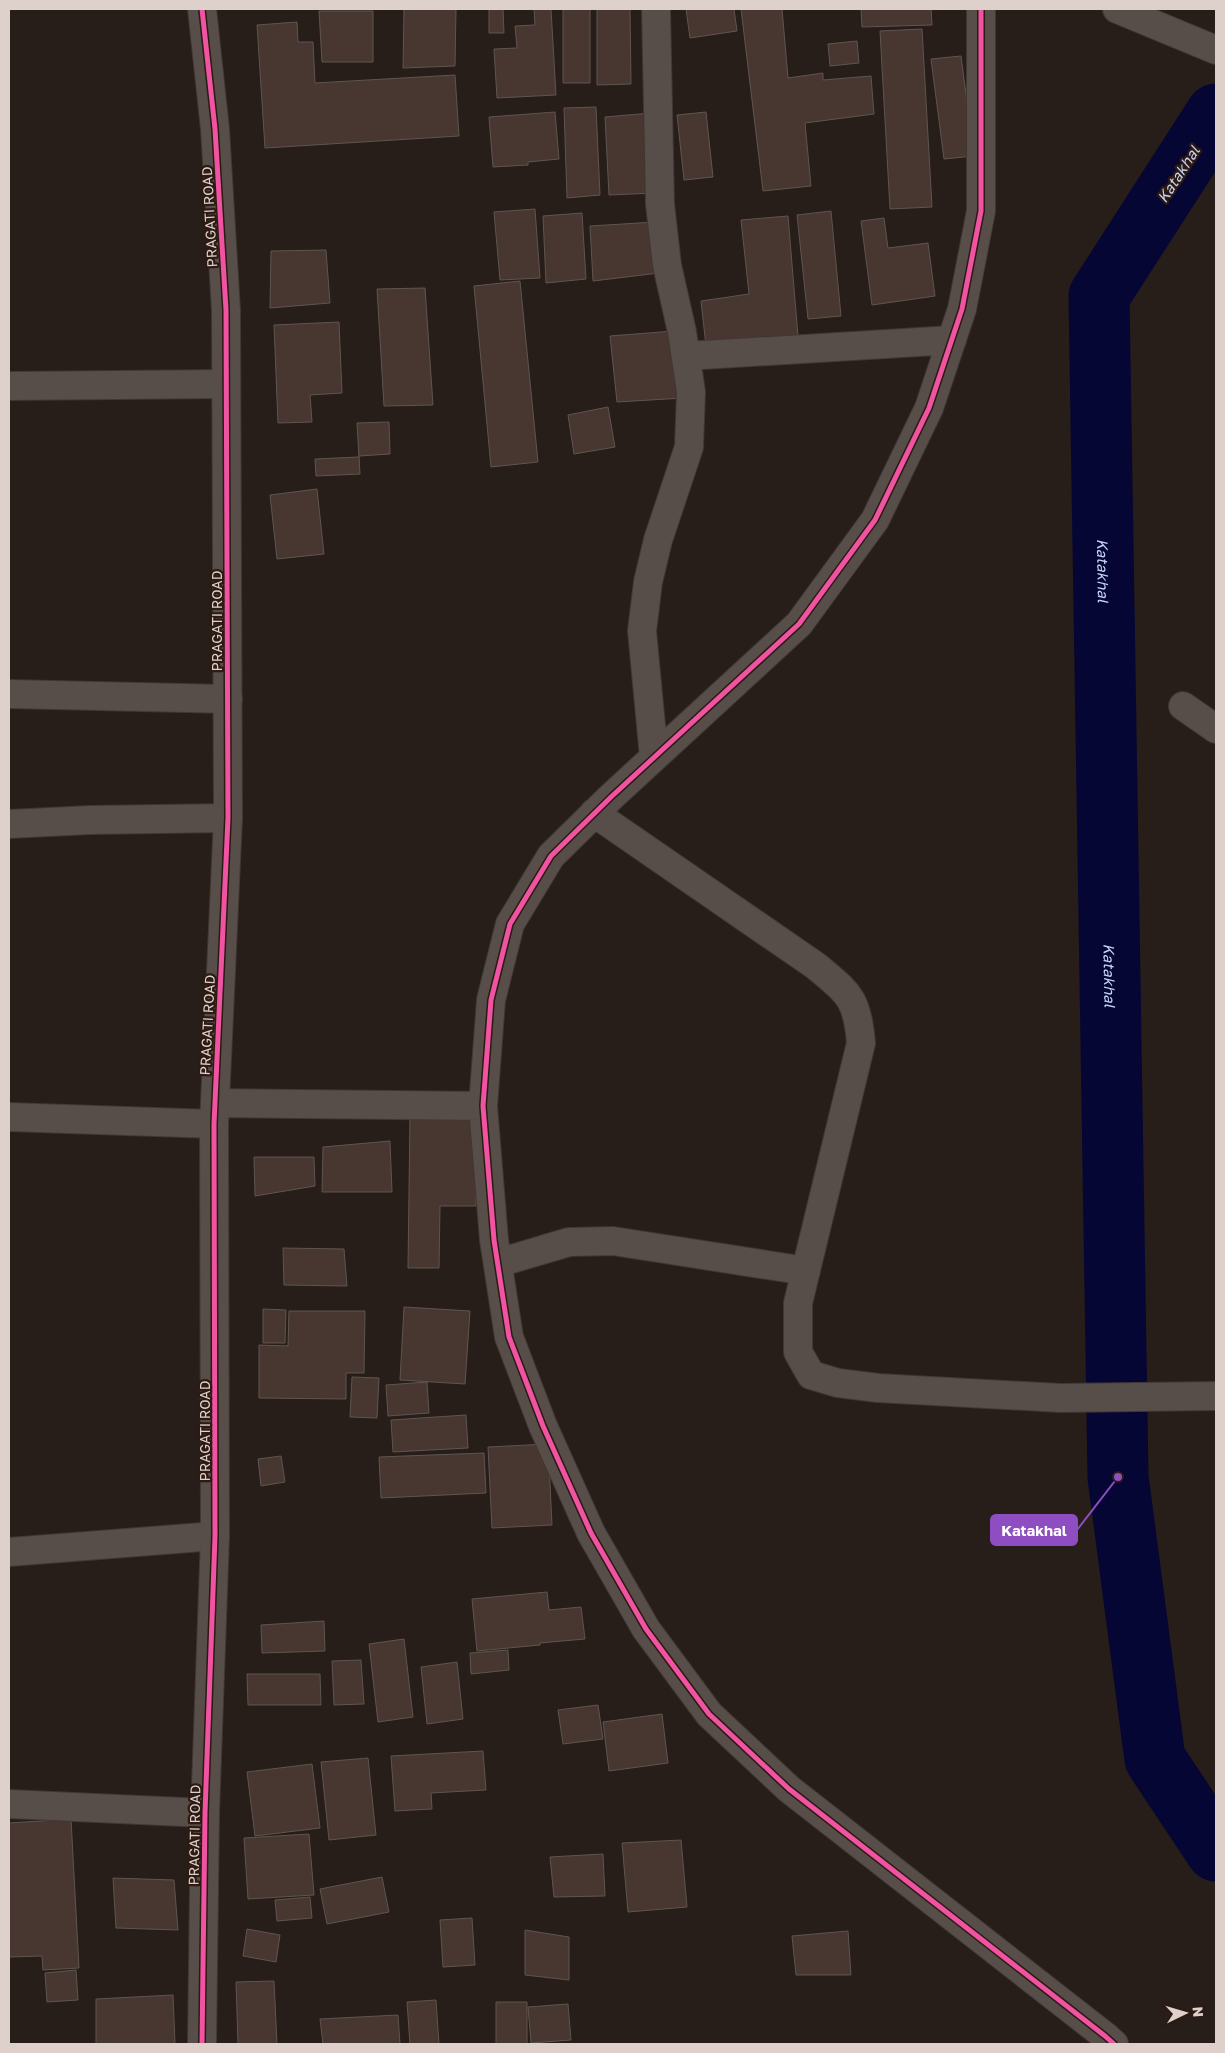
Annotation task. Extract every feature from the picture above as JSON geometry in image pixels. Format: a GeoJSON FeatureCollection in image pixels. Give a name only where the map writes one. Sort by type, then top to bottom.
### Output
{"type":"FeatureCollection","features":[{"type":"Feature","properties":{"kind":"street","name":"PRAGATI ROAD"},"geometry":{"type":"LineString","coordinates":[[202,9],[216,129],[226,310],[228,698],[228,818],[215,1114],[216,1536],[206,1813],[202,2044]]}},
{"type":"Feature","properties":{"kind":"street"},"geometry":{"type":"LineString","coordinates":[[654,757],[642,631],[648,582],[658,540],[689,447],[691,392],[686,356],[667,265],[660,204],[656,9]]}},
{"type":"Feature","properties":{"kind":"street"},"geometry":{"type":"LineString","coordinates":[[981,9],[981,211],[962,309],[929,408],[876,520],[799,624],[594,813],[551,856],[510,924],[491,1000],[483,1106],[494,1240],[509,1337],[543,1426],[591,1533],[646,1628],[709,1714],[789,1789],[1114,2044]]}},
{"type":"Feature","properties":{"kind":"street"},"geometry":{"type":"LineString","coordinates":[[1117,9],[1216,50]]}},
{"type":"Feature","properties":{"kind":"street"},"geometry":{"type":"LineString","coordinates":[[686,356],[952,340]]}},
{"type":"Feature","properties":{"kind":"street"},"geometry":{"type":"LineString","coordinates":[[9,386],[226,384]]}},
{"type":"Feature","properties":{"kind":"street"},"geometry":{"type":"LineString","coordinates":[[9,694],[228,698]]}},
{"type":"Feature","properties":{"kind":"street"},"geometry":{"type":"LineString","coordinates":[[1183,706],[1216,729]]}},
{"type":"Feature","properties":{"kind":"street"},"geometry":{"type":"LineString","coordinates":[[594,813],[816,966],[849,994],[859,1019],[861,1042],[798,1303],[798,1352],[811,1375],[838,1383],[878,1388],[1060,1398],[1210,1396]]}},
{"type":"Feature","properties":{"kind":"street"},"geometry":{"type":"LineString","coordinates":[[9,824],[90,820],[228,818]]}},
{"type":"Feature","properties":{"kind":"street"},"geometry":{"type":"LineString","coordinates":[[9,1117],[215,1114],[483,1106]]}},
{"type":"Feature","properties":{"kind":"street"},"geometry":{"type":"LineString","coordinates":[[498,1263],[569,1242],[613,1241],[806,1271]]}},
{"type":"Feature","properties":{"kind":"street"},"geometry":{"type":"LineString","coordinates":[[9,1552],[216,1536]]}},
{"type":"Feature","properties":{"kind":"street"},"geometry":{"type":"LineString","coordinates":[[9,1804],[206,1813]]}},
{"type":"Feature","properties":{"kind":"building"},"geometry":{"type":"Polygon","coordinates":[[[404,9],[456,9],[455,66],[403,68],[404,9]]]}},
{"type":"Feature","properties":{"kind":"building"},"geometry":{"type":"Polygon","coordinates":[[[489,9],[503,9],[504,33],[489,33],[489,9]]]}},
{"type":"Feature","properties":{"kind":"building"},"geometry":{"type":"Polygon","coordinates":[[[534,9],[551,9],[556,95],[497,98],[494,49],[517,48],[515,26],[535,25],[534,9]]]}},
{"type":"Feature","properties":{"kind":"building"},"geometry":{"type":"Polygon","coordinates":[[[563,9],[590,9],[590,83],[563,83],[563,9]]]}},
{"type":"Feature","properties":{"kind":"building"},"geometry":{"type":"Polygon","coordinates":[[[597,9],[630,9],[631,84],[597,85],[597,9]]]}},
{"type":"Feature","properties":{"kind":"building"},"geometry":{"type":"Polygon","coordinates":[[[686,9],[734,9],[737,31],[690,38],[686,9]]]}},
{"type":"Feature","properties":{"kind":"building"},"geometry":{"type":"Polygon","coordinates":[[[741,9],[782,9],[788,78],[823,73],[823,80],[871,76],[874,114],[805,123],[811,186],[763,191],[741,9]]]}},
{"type":"Feature","properties":{"kind":"building"},"geometry":{"type":"Polygon","coordinates":[[[861,9],[931,9],[932,25],[862,27],[861,9]]]}},
{"type":"Feature","properties":{"kind":"building"},"geometry":{"type":"Polygon","coordinates":[[[319,11],[373,11],[373,62],[322,62],[319,11]]]}},
{"type":"Feature","properties":{"kind":"building"},"geometry":{"type":"Polygon","coordinates":[[[297,22],[298,42],[313,42],[315,83],[455,75],[459,136],[265,148],[257,25],[297,22]]]}},
{"type":"Feature","properties":{"kind":"building"},"geometry":{"type":"Polygon","coordinates":[[[922,29],[932,207],[890,209],[880,31],[922,29]]]}},
{"type":"Feature","properties":{"kind":"building"},"geometry":{"type":"Polygon","coordinates":[[[857,41],[859,63],[830,66],[828,44],[857,41]]]}},
{"type":"Feature","properties":{"kind":"building"},"geometry":{"type":"Polygon","coordinates":[[[961,56],[974,156],[944,159],[931,59],[961,56]]]}},
{"type":"Feature","properties":{"kind":"building"},"geometry":{"type":"Polygon","coordinates":[[[596,107],[600,195],[567,198],[564,108],[596,107]]]}},
{"type":"Feature","properties":{"kind":"building"},"geometry":{"type":"Polygon","coordinates":[[[555,112],[559,159],[528,162],[528,165],[493,167],[489,117],[555,112]]]}},
{"type":"Feature","properties":{"kind":"building"},"geometry":{"type":"Polygon","coordinates":[[[706,112],[713,177],[684,180],[677,115],[706,112]]]}},
{"type":"Feature","properties":{"kind":"building"},"geometry":{"type":"Polygon","coordinates":[[[651,113],[655,193],[609,195],[605,117],[651,113]]]}},
{"type":"Feature","properties":{"kind":"building"},"geometry":{"type":"Polygon","coordinates":[[[535,209],[540,278],[500,280],[494,212],[535,209]]]}},
{"type":"Feature","properties":{"kind":"building"},"geometry":{"type":"Polygon","coordinates":[[[831,211],[841,316],[808,319],[797,215],[831,211]]]}},
{"type":"Feature","properties":{"kind":"building"},"geometry":{"type":"Polygon","coordinates":[[[582,213],[586,279],[546,283],[543,216],[582,213]]]}},
{"type":"Feature","properties":{"kind":"building"},"geometry":{"type":"Polygon","coordinates":[[[788,216],[798,336],[706,346],[701,301],[749,294],[741,220],[788,216]]]}},
{"type":"Feature","properties":{"kind":"building"},"geometry":{"type":"Polygon","coordinates":[[[884,218],[888,248],[928,243],[935,296],[872,305],[861,221],[884,218]]]}},
{"type":"Feature","properties":{"kind":"building"},"geometry":{"type":"Polygon","coordinates":[[[655,222],[659,273],[593,281],[590,226],[655,222]]]}},
{"type":"Feature","properties":{"kind":"building"},"geometry":{"type":"Polygon","coordinates":[[[326,250],[330,303],[270,308],[271,251],[326,250]]]}},
{"type":"Feature","properties":{"kind":"building"},"geometry":{"type":"Polygon","coordinates":[[[520,281],[538,462],[491,467],[474,286],[520,281]]]}},
{"type":"Feature","properties":{"kind":"building"},"geometry":{"type":"Polygon","coordinates":[[[425,288],[433,405],[384,406],[377,289],[425,288]]]}},
{"type":"Feature","properties":{"kind":"building"},"geometry":{"type":"Polygon","coordinates":[[[339,322],[342,393],[310,395],[312,422],[278,423],[274,325],[339,322]]]}},
{"type":"Feature","properties":{"kind":"building"},"geometry":{"type":"Polygon","coordinates":[[[674,331],[684,398],[617,402],[610,336],[674,331]]]}},
{"type":"Feature","properties":{"kind":"building"},"geometry":{"type":"Polygon","coordinates":[[[608,407],[615,447],[574,454],[568,415],[608,407]]]}},
{"type":"Feature","properties":{"kind":"building"},"geometry":{"type":"Polygon","coordinates":[[[389,422],[390,454],[359,456],[360,474],[316,476],[315,459],[359,457],[357,423],[389,422]]]}},
{"type":"Feature","properties":{"kind":"building"},"geometry":{"type":"Polygon","coordinates":[[[317,489],[324,554],[277,559],[270,495],[317,489]]]}},
{"type":"Feature","properties":{"kind":"building"},"geometry":{"type":"Polygon","coordinates":[[[410,1115],[477,1116],[476,1206],[440,1206],[439,1268],[408,1268],[410,1115]]]}},
{"type":"Feature","properties":{"kind":"building"},"geometry":{"type":"Polygon","coordinates":[[[390,1141],[392,1192],[322,1192],[323,1147],[390,1141]]]}},
{"type":"Feature","properties":{"kind":"building"},"geometry":{"type":"Polygon","coordinates":[[[254,1157],[314,1157],[315,1186],[255,1196],[254,1157]]]}},
{"type":"Feature","properties":{"kind":"building"},"geometry":{"type":"Polygon","coordinates":[[[283,1248],[344,1249],[347,1286],[284,1285],[283,1248]]]}},
{"type":"Feature","properties":{"kind":"building"},"geometry":{"type":"Polygon","coordinates":[[[404,1307],[470,1311],[465,1384],[400,1380],[404,1307]]]}},
{"type":"Feature","properties":{"kind":"building"},"geometry":{"type":"Polygon","coordinates":[[[263,1309],[286,1310],[285,1343],[263,1343],[263,1309]]]}},
{"type":"Feature","properties":{"kind":"building"},"geometry":{"type":"Polygon","coordinates":[[[289,1311],[365,1311],[364,1373],[346,1373],[346,1399],[259,1398],[259,1345],[288,1346],[289,1311]]]}},
{"type":"Feature","properties":{"kind":"building"},"geometry":{"type":"Polygon","coordinates":[[[352,1377],[379,1378],[377,1418],[350,1417],[352,1377]]]}},
{"type":"Feature","properties":{"kind":"building"},"geometry":{"type":"Polygon","coordinates":[[[427,1382],[429,1413],[388,1416],[386,1385],[427,1382]]]}},
{"type":"Feature","properties":{"kind":"building"},"geometry":{"type":"Polygon","coordinates":[[[466,1415],[468,1448],[393,1452],[391,1420],[466,1415]]]}},
{"type":"Feature","properties":{"kind":"building"},"geometry":{"type":"Polygon","coordinates":[[[548,1444],[552,1525],[492,1528],[488,1447],[548,1444]]]}},
{"type":"Feature","properties":{"kind":"building"},"geometry":{"type":"Polygon","coordinates":[[[484,1453],[486,1493],[381,1498],[379,1457],[484,1453]]]}},
{"type":"Feature","properties":{"kind":"building"},"geometry":{"type":"Polygon","coordinates":[[[281,1456],[285,1482],[261,1486],[258,1459],[281,1456]]]}},
{"type":"Feature","properties":{"kind":"building"},"geometry":{"type":"Polygon","coordinates":[[[547,1592],[549,1610],[581,1607],[585,1639],[477,1651],[472,1599],[547,1592]]]}},
{"type":"Feature","properties":{"kind":"building"},"geometry":{"type":"Polygon","coordinates":[[[324,1621],[325,1651],[262,1653],[261,1625],[324,1621]]]}},
{"type":"Feature","properties":{"kind":"building"},"geometry":{"type":"Polygon","coordinates":[[[404,1639],[413,1717],[378,1722],[369,1644],[404,1639]]]}},
{"type":"Feature","properties":{"kind":"building"},"geometry":{"type":"Polygon","coordinates":[[[508,1650],[509,1670],[471,1674],[470,1653],[508,1650]]]}},
{"type":"Feature","properties":{"kind":"building"},"geometry":{"type":"Polygon","coordinates":[[[361,1660],[364,1704],[334,1705],[332,1661],[361,1660]]]}},
{"type":"Feature","properties":{"kind":"building"},"geometry":{"type":"Polygon","coordinates":[[[457,1662],[463,1719],[427,1724],[421,1667],[457,1662]]]}},
{"type":"Feature","properties":{"kind":"building"},"geometry":{"type":"Polygon","coordinates":[[[247,1674],[320,1674],[321,1705],[248,1705],[247,1674]]]}},
{"type":"Feature","properties":{"kind":"building"},"geometry":{"type":"Polygon","coordinates":[[[598,1705],[603,1739],[563,1744],[558,1710],[598,1705]]]}},
{"type":"Feature","properties":{"kind":"building"},"geometry":{"type":"Polygon","coordinates":[[[662,1714],[668,1763],[609,1771],[603,1722],[662,1714]]]}},
{"type":"Feature","properties":{"kind":"building"},"geometry":{"type":"Polygon","coordinates":[[[483,1751],[486,1790],[431,1793],[432,1809],[395,1811],[391,1756],[483,1751]]]}},
{"type":"Feature","properties":{"kind":"building"},"geometry":{"type":"Polygon","coordinates":[[[368,1758],[376,1835],[329,1840],[321,1762],[368,1758]]]}},
{"type":"Feature","properties":{"kind":"building"},"geometry":{"type":"Polygon","coordinates":[[[312,1764],[320,1828],[255,1836],[247,1772],[312,1764]]]}},
{"type":"Feature","properties":{"kind":"building"},"geometry":{"type":"Polygon","coordinates":[[[71,1819],[79,1968],[43,1970],[42,1956],[9,1957],[9,1823],[71,1819]]]}},
{"type":"Feature","properties":{"kind":"building"},"geometry":{"type":"Polygon","coordinates":[[[309,1834],[314,1895],[248,1899],[244,1838],[309,1834]]]}},
{"type":"Feature","properties":{"kind":"building"},"geometry":{"type":"Polygon","coordinates":[[[681,1840],[687,1907],[628,1912],[622,1843],[681,1840]]]}},
{"type":"Feature","properties":{"kind":"building"},"geometry":{"type":"Polygon","coordinates":[[[603,1854],[605,1896],[554,1897],[550,1857],[603,1854]]]}},
{"type":"Feature","properties":{"kind":"building"},"geometry":{"type":"Polygon","coordinates":[[[382,1877],[389,1912],[327,1924],[320,1889],[382,1877]]]}},
{"type":"Feature","properties":{"kind":"building"},"geometry":{"type":"Polygon","coordinates":[[[113,1878],[174,1880],[178,1930],[116,1928],[113,1878]]]}},
{"type":"Feature","properties":{"kind":"building"},"geometry":{"type":"Polygon","coordinates":[[[310,1897],[312,1918],[277,1921],[275,1900],[310,1897]]]}},
{"type":"Feature","properties":{"kind":"building"},"geometry":{"type":"Polygon","coordinates":[[[472,1918],[475,1965],[443,1967],[440,1920],[472,1918]]]}},
{"type":"Feature","properties":{"kind":"building"},"geometry":{"type":"Polygon","coordinates":[[[247,1929],[280,1935],[276,1962],[243,1956],[247,1929]]]}},
{"type":"Feature","properties":{"kind":"building"},"geometry":{"type":"Polygon","coordinates":[[[525,1930],[569,1937],[569,1980],[525,1975],[525,1930]]]}},
{"type":"Feature","properties":{"kind":"building"},"geometry":{"type":"Polygon","coordinates":[[[848,1931],[851,1975],[796,1975],[792,1936],[848,1931]]]}},
{"type":"Feature","properties":{"kind":"building"},"geometry":{"type":"Polygon","coordinates":[[[76,1970],[78,2000],[47,2002],[45,1973],[76,1970]]]}},
{"type":"Feature","properties":{"kind":"building"},"geometry":{"type":"Polygon","coordinates":[[[274,1981],[277,2044],[238,2044],[236,1982],[274,1981]]]}},
{"type":"Feature","properties":{"kind":"building"},"geometry":{"type":"Polygon","coordinates":[[[173,1995],[175,2044],[96,2044],[96,1999],[173,1995]]]}},
{"type":"Feature","properties":{"kind":"building"},"geometry":{"type":"Polygon","coordinates":[[[436,2000],[439,2044],[410,2044],[407,2002],[436,2000]]]}},
{"type":"Feature","properties":{"kind":"building"},"geometry":{"type":"Polygon","coordinates":[[[496,2002],[527,2002],[527,2044],[496,2044],[496,2002]]]}},
{"type":"Feature","properties":{"kind":"building"},"geometry":{"type":"Polygon","coordinates":[[[568,2004],[571,2040],[531,2043],[528,2007],[568,2004]]]}},
{"type":"Feature","properties":{"kind":"building"},"geometry":{"type":"Polygon","coordinates":[[[398,2015],[400,2044],[323,2044],[320,2019],[398,2015]]]}},
{"type":"Feature","properties":{"kind":"waterway","name":"Katakhal"},"geometry":{"type":"LineString","coordinates":[[1216,114],[1099,296],[1118,1477],[1155,1759],[1216,1851]]}},
{"type":"Feature","properties":{"kind":"cycle path"},"geometry":{"type":"LineString","coordinates":[[202,9],[215,129],[226,310],[228,818],[214,1124],[215,1536],[205,1813],[202,2044]]}},
{"type":"Feature","properties":{"kind":"cycle path"},"geometry":{"type":"LineString","coordinates":[[981,9],[981,211],[962,309],[929,408],[875,520],[799,624],[611,797],[551,856],[510,924],[491,1000],[483,1106],[494,1240],[509,1337],[543,1426],[591,1533],[646,1629],[709,1714],[789,1789],[1114,2044]]}},
{"type":"Feature","properties":{"kind":"place","name":"Katakhal"},"geometry":{"type":"Point","coordinates":[1118,1477]}}]}
